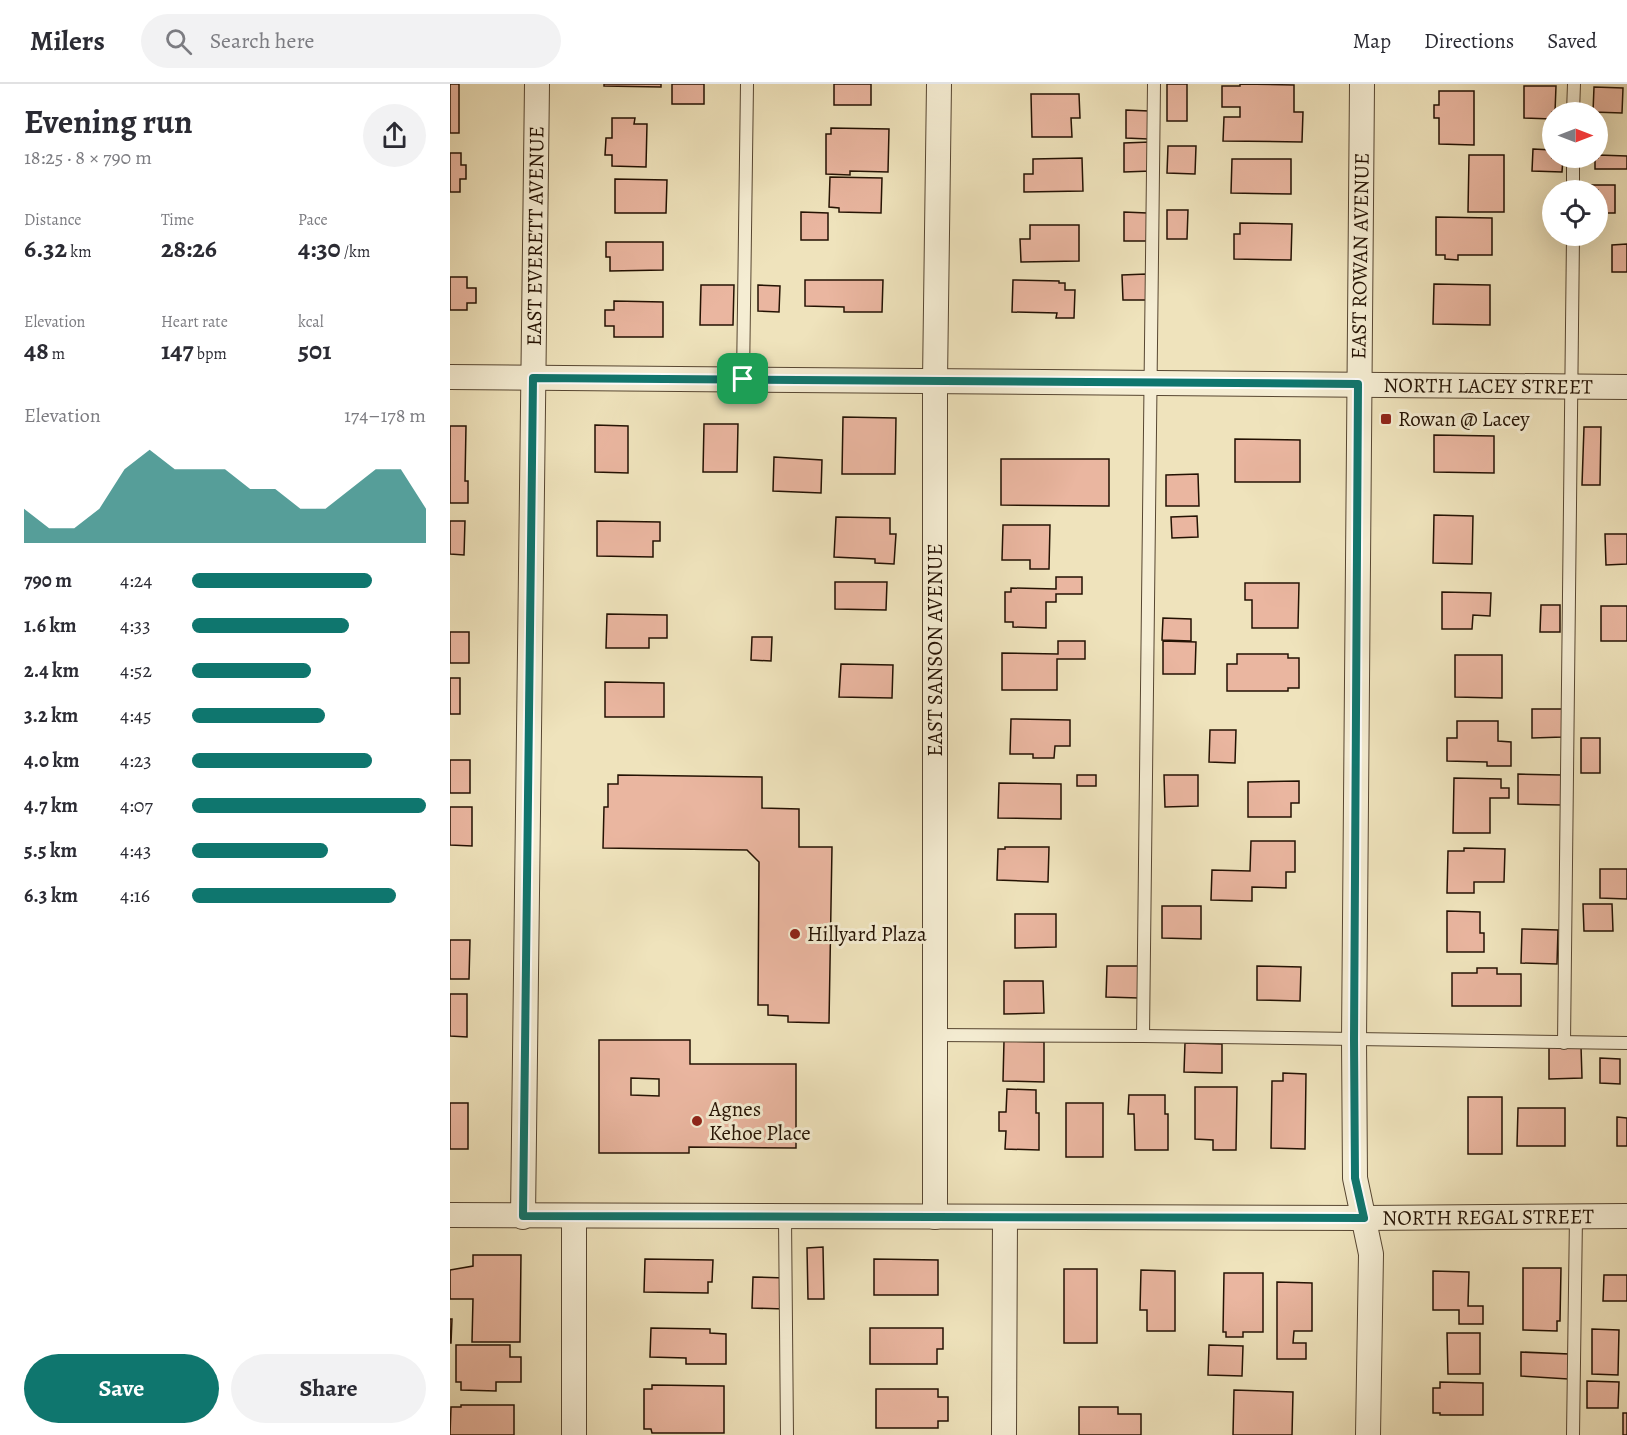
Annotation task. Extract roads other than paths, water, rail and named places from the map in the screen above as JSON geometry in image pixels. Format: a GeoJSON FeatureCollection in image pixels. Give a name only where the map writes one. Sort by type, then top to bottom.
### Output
{"type":"FeatureCollection","features":[{"type":"Feature","properties":{"kind":"street","name":"EAST EVERETT AVENUE"},"geometry":{"type":"LineString","coordinates":[[523,1216],[537,84]]}},
{"type":"Feature","properties":{"kind":"street","name":"EAST SANSON AVENUE"},"geometry":{"type":"LineString","coordinates":[[935,1217],[935,381],[939,84]]}},
{"type":"Feature","properties":{"kind":"street","name":"EAST ROWAN AVENUE"},"geometry":{"type":"LineString","coordinates":[[1362,84],[1354,1040],[1355,1178],[1371,1254],[1368,1435]]}},
{"type":"Feature","properties":{"kind":"street","name":"NORTH LACEY STREET"},"geometry":{"type":"LineString","coordinates":[[450,377],[1627,387]]}},
{"type":"Feature","properties":{"kind":"street","name":"NORTH REGAL STREET"},"geometry":{"type":"LineString","coordinates":[[450,1215],[1364,1218],[1627,1216]]}},
{"type":"Feature","properties":{"kind":"street"},"geometry":{"type":"LineString","coordinates":[[574,1217],[574,1435]]}},
{"type":"Feature","properties":{"kind":"street"},"geometry":{"type":"LineString","coordinates":[[1004,1435],[1005,1217]]}},
{"type":"Feature","properties":{"kind":"lane"},"geometry":{"type":"LineString","coordinates":[[743,379],[747,84]]}},
{"type":"Feature","properties":{"kind":"lane"},"geometry":{"type":"LineString","coordinates":[[1143,1036],[1154,84]]}},
{"type":"Feature","properties":{"kind":"lane"},"geometry":{"type":"LineString","coordinates":[[1574,84],[1574,102]]}},
{"type":"Feature","properties":{"kind":"lane"},"geometry":{"type":"LineString","coordinates":[[1564,1043],[1572,246]]}},
{"type":"Feature","properties":{"kind":"lane"},"geometry":{"type":"LineString","coordinates":[[935,1035],[1627,1043]]}},
{"type":"Feature","properties":{"kind":"lane"},"geometry":{"type":"LineString","coordinates":[[1573,1435],[1576,1216]]}},
{"type":"Feature","properties":{"kind":"lane"},"geometry":{"type":"LineString","coordinates":[[785,1217],[787,1435]]}},
{"type":"Feature","properties":{"kind":"place","name":"Rowan @ Lacey"},"geometry":{"type":"Point","coordinates":[1386,419]}},
{"type":"Feature","properties":{"kind":"place","name":"Hillyard Plaza"},"geometry":{"type":"Point","coordinates":[795,934]}},
{"type":"Feature","properties":{"kind":"place","name":"Agnes Kehoe Place"},"geometry":{"type":"Point","coordinates":[697,1121]}}]}
